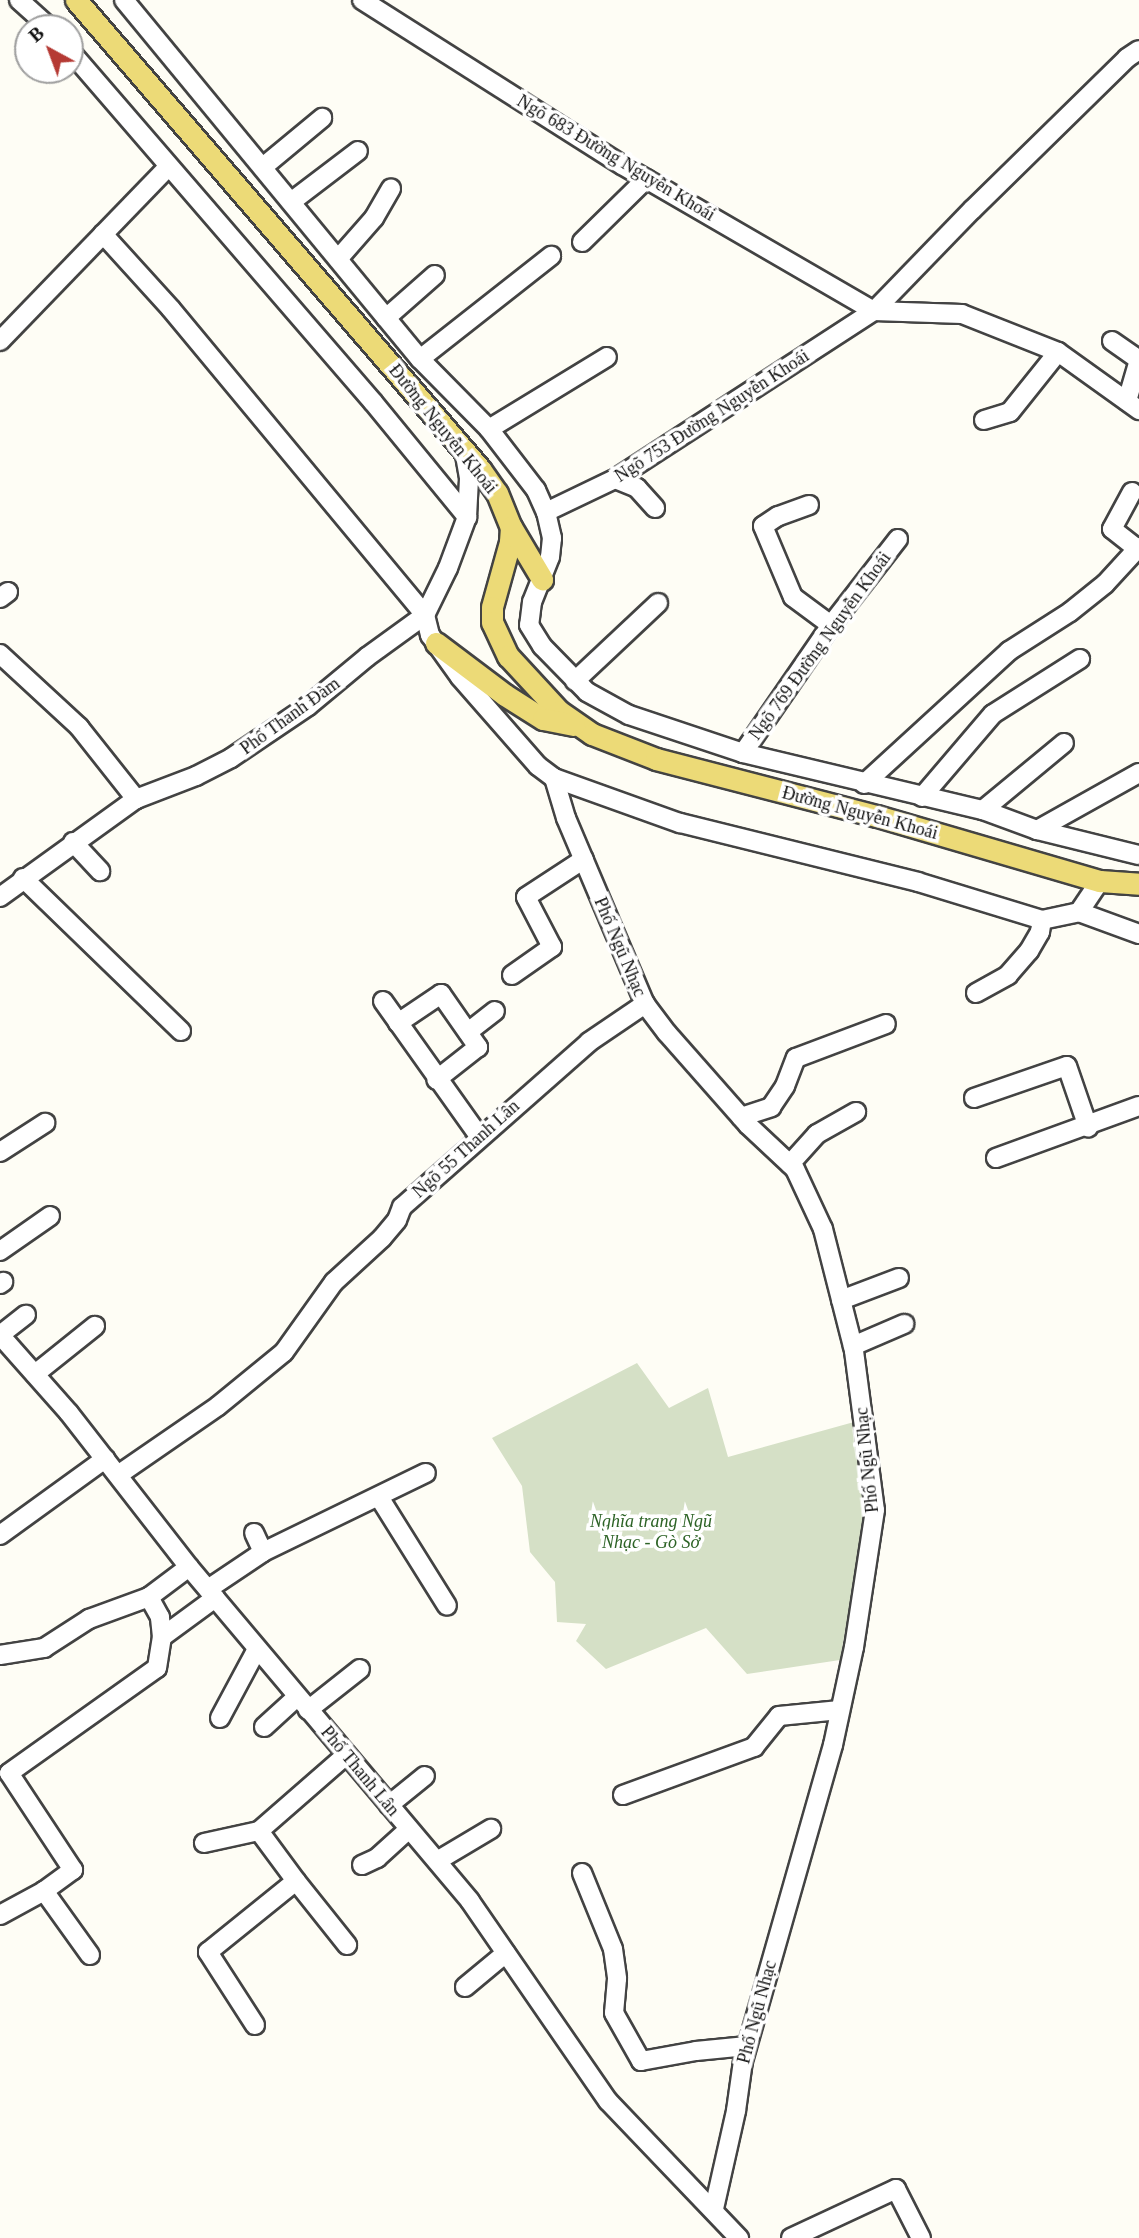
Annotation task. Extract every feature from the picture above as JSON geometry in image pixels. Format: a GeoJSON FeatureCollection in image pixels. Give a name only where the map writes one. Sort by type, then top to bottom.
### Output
{"type":"FeatureCollection","features":[{"type":"Feature","properties":{"kind":"main road","name":"Đường Nguyễn Khoái"},"geometry":{"type":"LineString","coordinates":[[76,0],[464,450],[497,493],[511,527],[510,542],[492,607],[492,622],[497,638],[526,676],[559,711],[578,726],[656,759],[877,817],[1100,881],[1139,884]]}},
{"type":"Feature","properties":{"kind":"main road"},"geometry":{"type":"LineString","coordinates":[[511,527],[542,579]]}},
{"type":"Feature","properties":{"kind":"main road"},"geometry":{"type":"LineString","coordinates":[[436,643],[505,695],[543,719],[578,726]]}},
{"type":"Feature","properties":{"kind":"street"},"geometry":{"type":"LineString","coordinates":[[19,0],[34,14]]}},
{"type":"Feature","properties":{"kind":"street","name":"Đường Nguyễn Khoái"},"geometry":{"type":"LineString","coordinates":[[124,0],[420,359],[489,429],[528,478],[546,512],[552,538],[550,557],[532,602],[529,625],[533,634],[575,681],[600,700],[629,715],[743,753],[864,784],[983,810],[1037,830],[1139,855]]}},
{"type":"Feature","properties":{"kind":"street","name":"Ngõ 683 Đường Nguyễn Khoái"},"geometry":{"type":"LineString","coordinates":[[362,0],[646,179],[874,311]]}},
{"type":"Feature","properties":{"kind":"street","name":"Ngõ 753 Đường Nguyễn Khoái"},"geometry":{"type":"LineString","coordinates":[[546,512],[615,479],[874,311],[972,210],[1127,58],[1139,50]]}},
{"type":"Feature","properties":{"kind":"street","name":"Đường Nguyễn Khoái"},"geometry":{"type":"LineString","coordinates":[[84,68],[373,402],[467,517]]}},
{"type":"Feature","properties":{"kind":"street"},"geometry":{"type":"LineString","coordinates":[[263,167],[322,118]]}},
{"type":"Feature","properties":{"kind":"street"},"geometry":{"type":"LineString","coordinates":[[291,202],[358,151]]}},
{"type":"Feature","properties":{"kind":"street"},"geometry":{"type":"LineString","coordinates":[[0,341],[168,167]]}},
{"type":"Feature","properties":{"kind":"street"},"geometry":{"type":"LineString","coordinates":[[582,242],[646,179]]}},
{"type":"Feature","properties":{"kind":"street"},"geometry":{"type":"LineString","coordinates":[[338,259],[374,218],[391,189]]}},
{"type":"Feature","properties":{"kind":"street"},"geometry":{"type":"LineString","coordinates":[[103,234],[171,309],[425,615],[426,627],[436,643],[500,725],[538,766],[554,778],[680,823],[918,881],[1042,920],[1079,912],[1139,934]]}},
{"type":"Feature","properties":{"kind":"street"},"geometry":{"type":"LineString","coordinates":[[420,359],[551,256]]}},
{"type":"Feature","properties":{"kind":"street"},"geometry":{"type":"LineString","coordinates":[[386,318],[435,275]]}},
{"type":"Feature","properties":{"kind":"street"},"geometry":{"type":"LineString","coordinates":[[874,311],[962,314],[1058,352],[1133,406],[1139,360],[1112,341]]}},
{"type":"Feature","properties":{"kind":"street"},"geometry":{"type":"LineString","coordinates":[[984,420],[1010,412],[1058,352]]}},
{"type":"Feature","properties":{"kind":"street"},"geometry":{"type":"LineString","coordinates":[[489,429],[607,357]]}},
{"type":"Feature","properties":{"kind":"street","name":"Phố Thanh Đàm"},"geometry":{"type":"LineString","coordinates":[[0,897],[136,799],[196,776],[231,758],[308,706],[367,657],[425,615],[448,568],[467,517],[469,478],[464,450]]}},
{"type":"Feature","properties":{"kind":"street"},"geometry":{"type":"LineString","coordinates":[[615,479],[637,488],[655,508]]}},
{"type":"Feature","properties":{"kind":"street"},"geometry":{"type":"LineString","coordinates":[[864,784],[1009,651],[1070,612],[1105,584],[1138,548],[1112,528],[1132,492]]}},
{"type":"Feature","properties":{"kind":"street"},"geometry":{"type":"LineString","coordinates":[[809,505],[778,516],[763,526],[793,597],[831,625]]}},
{"type":"Feature","properties":{"kind":"street","name":"Ngõ 769 Đường Nguyễn Khoái"},"geometry":{"type":"LineString","coordinates":[[743,753],[831,625],[898,539]]}},
{"type":"Feature","properties":{"kind":"street"},"geometry":{"type":"LineString","coordinates":[[575,681],[658,603]]}},
{"type":"Feature","properties":{"kind":"street"},"geometry":{"type":"LineString","coordinates":[[0,654],[39,694],[79,727],[136,799]]}},
{"type":"Feature","properties":{"kind":"street"},"geometry":{"type":"LineString","coordinates":[[922,797],[993,713],[1080,659]]}},
{"type":"Feature","properties":{"kind":"street"},"geometry":{"type":"LineString","coordinates":[[983,810],[1065,743]]}},
{"type":"Feature","properties":{"kind":"street"},"geometry":{"type":"LineString","coordinates":[[1037,830],[1139,774]]}},
{"type":"Feature","properties":{"kind":"street","name":"Phố Ngũ Nhạc"},"geometry":{"type":"LineString","coordinates":[[554,778],[566,818],[645,1004],[741,1117],[790,1164],[822,1229],[853,1346],[875,1510],[840,1710],[747,2046],[714,2209]]}},
{"type":"Feature","properties":{"kind":"street"},"geometry":{"type":"LineString","coordinates":[[73,842],[100,871]]}},
{"type":"Feature","properties":{"kind":"street"},"geometry":{"type":"LineString","coordinates":[[512,975],[552,947],[526,897],[584,859]]}},
{"type":"Feature","properties":{"kind":"street"},"geometry":{"type":"LineString","coordinates":[[23,878],[181,1031]]}},
{"type":"Feature","properties":{"kind":"street"},"geometry":{"type":"LineString","coordinates":[[1079,912],[1100,881]]}},
{"type":"Feature","properties":{"kind":"street"},"geometry":{"type":"LineString","coordinates":[[976,993],[1008,975],[1040,932],[1042,920]]}},
{"type":"Feature","properties":{"kind":"street"},"geometry":{"type":"LineString","coordinates":[[398,1023],[441,994],[478,1047],[436,1080]]}},
{"type":"Feature","properties":{"kind":"street"},"geometry":{"type":"LineString","coordinates":[[383,1001],[436,1080],[479,1136]]}},
{"type":"Feature","properties":{"kind":"street","name":"Ngõ 55 Thanh Lân"},"geometry":{"type":"LineString","coordinates":[[118,1475],[209,1412],[284,1352],[334,1282],[382,1238],[397,1220],[402,1207],[479,1136],[589,1042],[645,1004]]}},
{"type":"Feature","properties":{"kind":"street"},"geometry":{"type":"LineString","coordinates":[[467,1032],[495,1011]]}},
{"type":"Feature","properties":{"kind":"street"},"geometry":{"type":"LineString","coordinates":[[741,1117],[771,1107],[785,1086],[796,1058],[886,1024]]}},
{"type":"Feature","properties":{"kind":"street"},"geometry":{"type":"LineString","coordinates":[[974,1098],[1067,1066],[1088,1128]]}},
{"type":"Feature","properties":{"kind":"street"},"geometry":{"type":"LineString","coordinates":[[996,1158],[1088,1128],[1139,1106]]}},
{"type":"Feature","properties":{"kind":"street"},"geometry":{"type":"LineString","coordinates":[[790,1164],[817,1134],[856,1112]]}},
{"type":"Feature","properties":{"kind":"street"},"geometry":{"type":"LineString","coordinates":[[0,1152],[45,1123]]}},
{"type":"Feature","properties":{"kind":"street"},"geometry":{"type":"LineString","coordinates":[[0,1251],[50,1216]]}},
{"type":"Feature","properties":{"kind":"street"},"geometry":{"type":"LineString","coordinates":[[841,1300],[899,1278]]}},
{"type":"Feature","properties":{"kind":"street"},"geometry":{"type":"LineString","coordinates":[[0,1335],[26,1315]]}},
{"type":"Feature","properties":{"kind":"street"},"geometry":{"type":"LineString","coordinates":[[853,1346],[904,1324]]}},
{"type":"Feature","properties":{"kind":"street"},"geometry":{"type":"LineString","coordinates":[[35,1374],[95,1326]]}},
{"type":"Feature","properties":{"kind":"street","name":"Phố Thanh Lân"},"geometry":{"type":"LineString","coordinates":[[0,1335],[105,1459],[189,1567],[470,1900],[608,2101],[739,2238]]}},
{"type":"Feature","properties":{"kind":"street"},"geometry":{"type":"LineString","coordinates":[[0,1535],[105,1459]]}},
{"type":"Feature","properties":{"kind":"street"},"geometry":{"type":"LineString","coordinates":[[162,1637],[211,1593],[263,1552],[426,1473]]}},
{"type":"Feature","properties":{"kind":"street"},"geometry":{"type":"LineString","coordinates":[[379,1497],[447,1606]]}},
{"type":"Feature","properties":{"kind":"street"},"geometry":{"type":"LineString","coordinates":[[254,1533],[263,1552]]}},
{"type":"Feature","properties":{"kind":"street"},"geometry":{"type":"LineString","coordinates":[[0,1655],[44,1648],[89,1619],[149,1597],[189,1567]]}},
{"type":"Feature","properties":{"kind":"street"},"geometry":{"type":"LineString","coordinates":[[0,1915],[44,1891],[73,1870],[9,1773],[157,1668],[162,1637],[160,1617],[149,1597]]}},
{"type":"Feature","properties":{"kind":"street"},"geometry":{"type":"LineString","coordinates":[[220,1718],[257,1648]]}},
{"type":"Feature","properties":{"kind":"street"},"geometry":{"type":"LineString","coordinates":[[264,1727],[360,1669]]}},
{"type":"Feature","properties":{"kind":"street"},"geometry":{"type":"LineString","coordinates":[[623,1794],[754,1747],[779,1716],[840,1710]]}},
{"type":"Feature","properties":{"kind":"street"},"geometry":{"type":"LineString","coordinates":[[205,1843],[259,1831],[346,1755]]}},
{"type":"Feature","properties":{"kind":"street"},"geometry":{"type":"LineString","coordinates":[[389,1805],[425,1776]]}},
{"type":"Feature","properties":{"kind":"street"},"geometry":{"type":"LineString","coordinates":[[362,1865],[377,1858],[410,1829]]}},
{"type":"Feature","properties":{"kind":"street"},"geometry":{"type":"LineString","coordinates":[[437,1861],[491,1829]]}},
{"type":"Feature","properties":{"kind":"street"},"geometry":{"type":"LineString","coordinates":[[259,1831],[347,1945]]}},
{"type":"Feature","properties":{"kind":"street"},"geometry":{"type":"LineString","coordinates":[[582,1873],[613,1949],[617,1979],[614,2013],[641,2061],[696,2051],[747,2046]]}},
{"type":"Feature","properties":{"kind":"street"},"geometry":{"type":"LineString","coordinates":[[255,2025],[208,1952],[296,1881]]}},
{"type":"Feature","properties":{"kind":"street"},"geometry":{"type":"LineString","coordinates":[[44,1891],[90,1955]]}},
{"type":"Feature","properties":{"kind":"street"},"geometry":{"type":"LineString","coordinates":[[465,1987],[506,1952]]}},
{"type":"Feature","properties":{"kind":"street"},"geometry":{"type":"LineString","coordinates":[[791,2238],[896,2189],[921,2238]]}},
{"type":"Feature","properties":{"kind":"green space","name":"Nghĩa trang Ngũ Nhạc - Gò Sở"},"geometry":{"type":"Polygon","coordinates":[[[637,1363],[669,1408],[708,1388],[728,1457],[854,1422],[867,1504],[840,1660],[747,1674],[706,1628],[606,1669],[576,1641],[586,1624],[557,1622],[555,1582],[530,1552],[522,1486],[492,1438],[637,1363]]]}}]}
